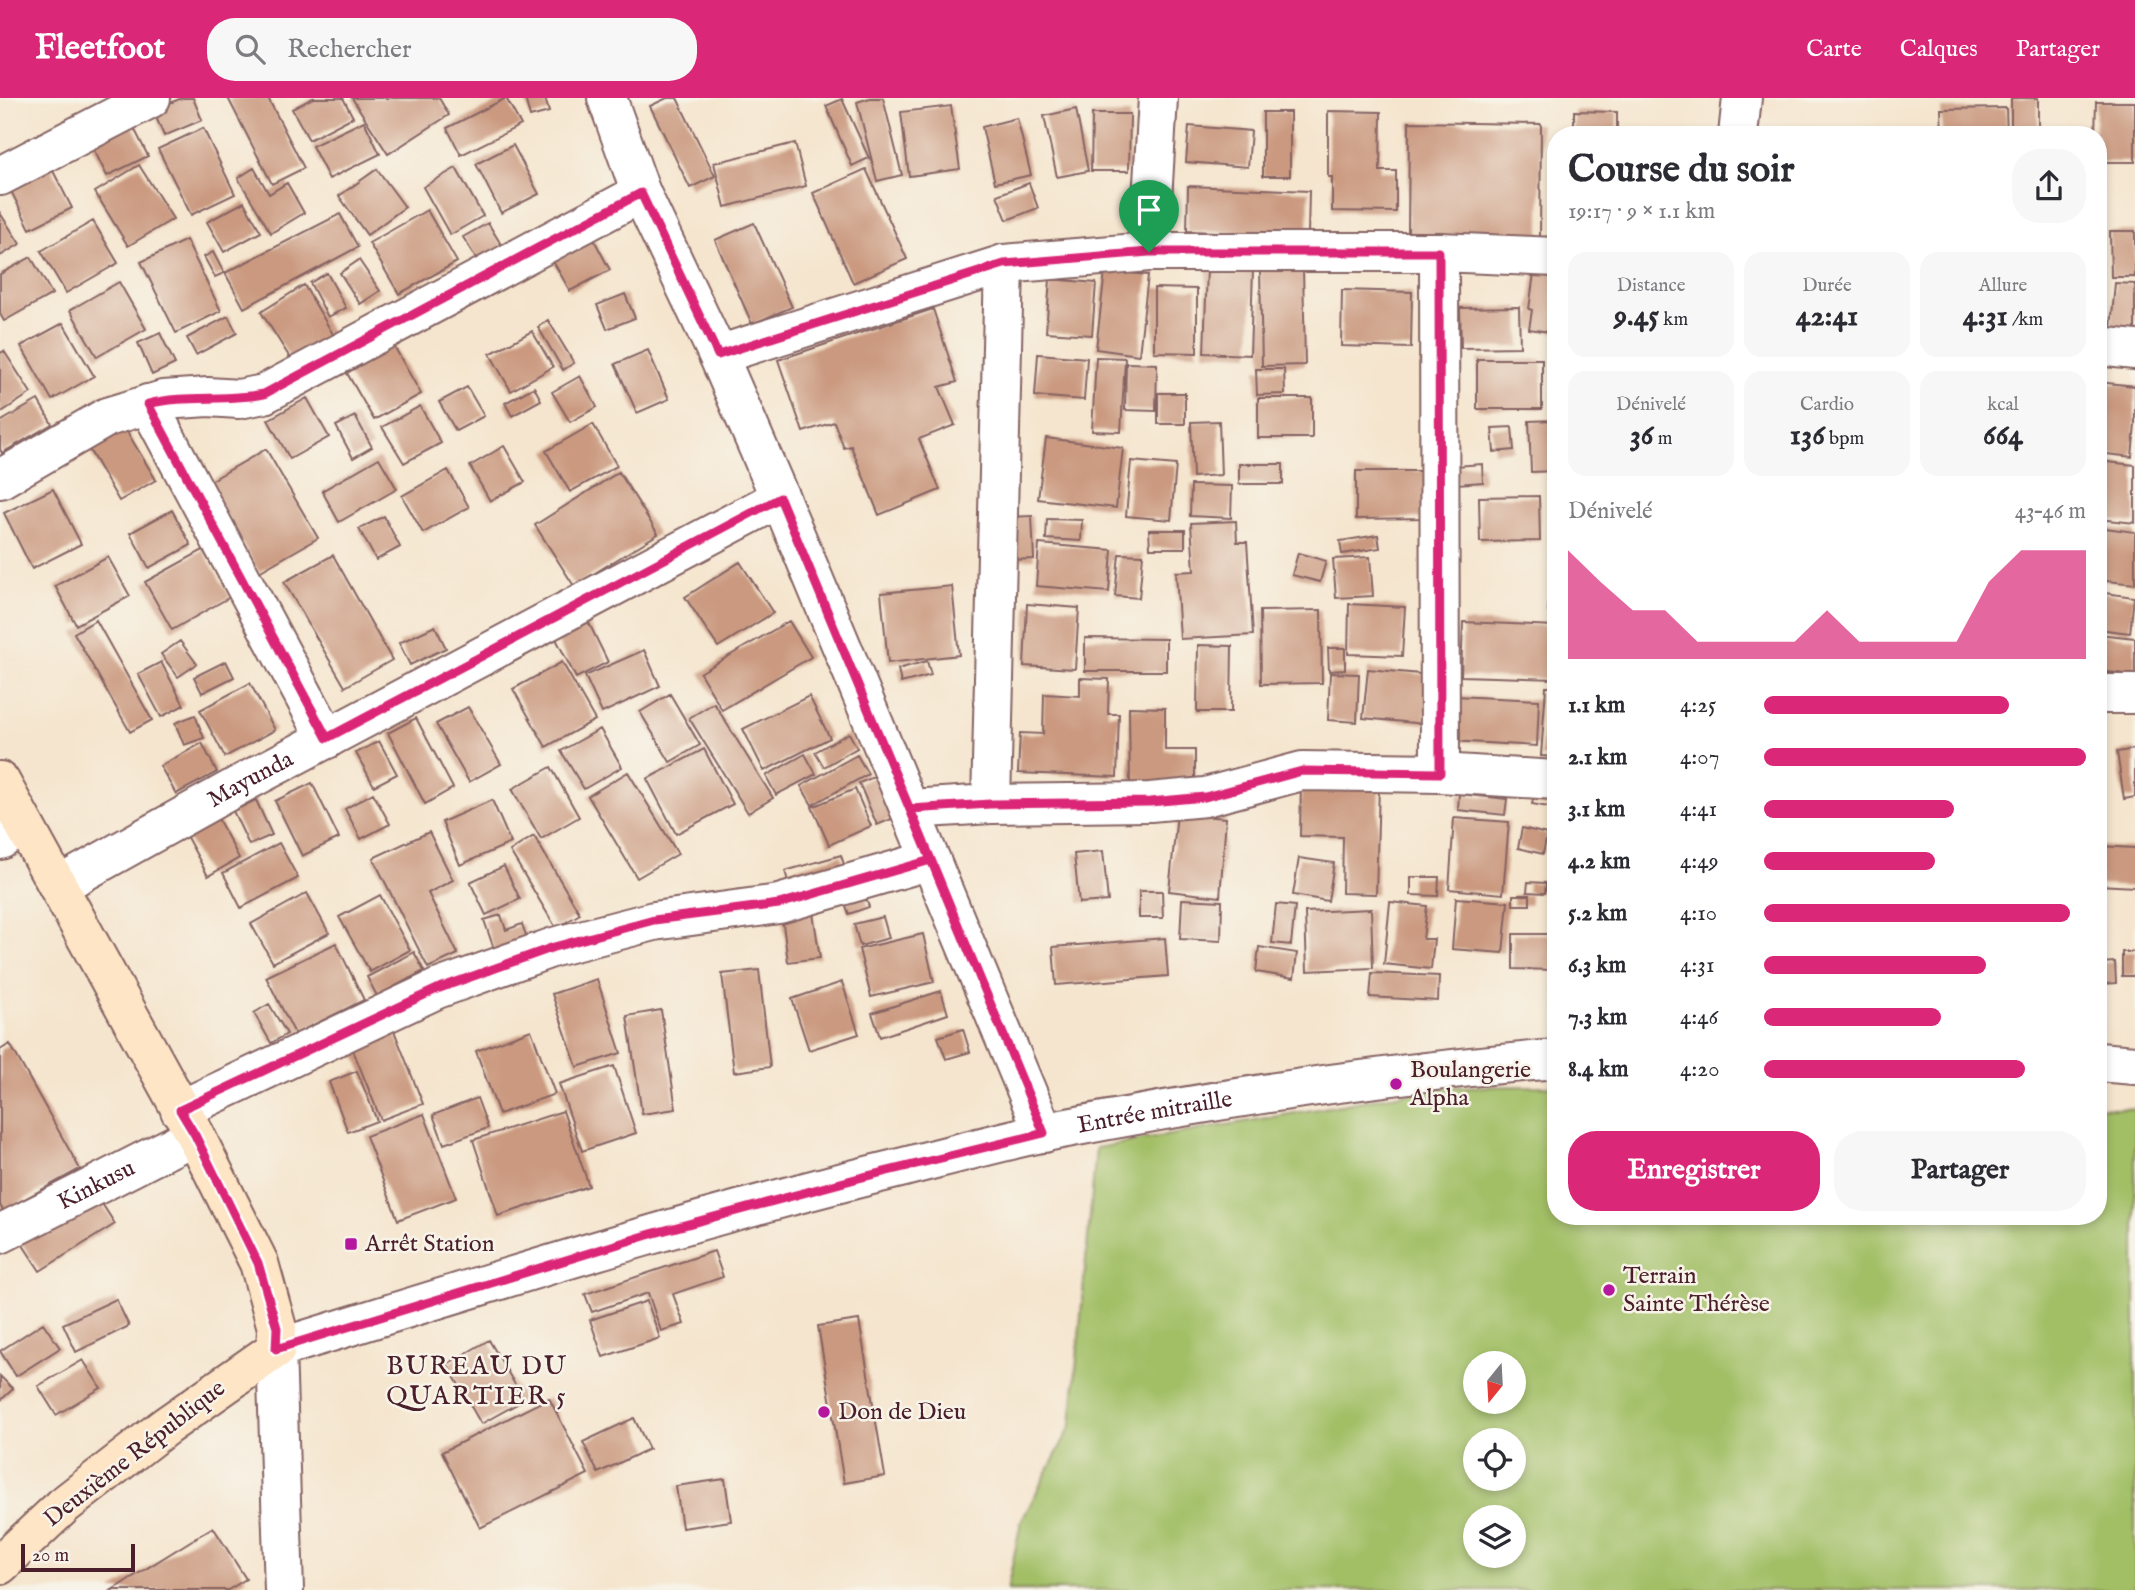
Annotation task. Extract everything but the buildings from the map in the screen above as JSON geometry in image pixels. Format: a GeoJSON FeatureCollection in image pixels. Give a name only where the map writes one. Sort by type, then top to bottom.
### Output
{"type":"FeatureCollection","features":[{"type":"Feature","properties":{"kind":"street"},"geometry":{"type":"LineString","coordinates":[[0,176],[151,98]]}},
{"type":"Feature","properties":{"kind":"street"},"geometry":{"type":"LineString","coordinates":[[607,98],[641,193],[718,355],[780,498],[1044,1133]]}},
{"type":"Feature","properties":{"kind":"street"},"geometry":{"type":"LineString","coordinates":[[1149,252],[1158,98]]}},
{"type":"Feature","properties":{"kind":"street"},"geometry":{"type":"LineString","coordinates":[[1739,126],[1742,98]]}},
{"type":"Feature","properties":{"kind":"street"},"geometry":{"type":"LineString","coordinates":[[0,479],[107,417],[163,400],[208,397],[239,399],[264,394],[641,193]]}},
{"type":"Feature","properties":{"kind":"street"},"geometry":{"type":"LineString","coordinates":[[718,355],[1004,264],[1149,252],[1439,252],[1547,257]]}},
{"type":"Feature","properties":{"kind":"street"},"geometry":{"type":"LineString","coordinates":[[1439,252],[1440,773]]}},
{"type":"Feature","properties":{"kind":"street"},"geometry":{"type":"LineString","coordinates":[[990,804],[1004,264]]}},
{"type":"Feature","properties":{"kind":"street"},"geometry":{"type":"LineString","coordinates":[[2107,346],[2135,350]]}},
{"type":"Feature","properties":{"kind":"street"},"geometry":{"type":"LineString","coordinates":[[148,404],[327,738]]}},
{"type":"Feature","properties":{"kind":"street","name":"Mayunda"},"geometry":{"type":"LineString","coordinates":[[58,886],[327,738],[780,498]]}},
{"type":"Feature","properties":{"kind":"street"},"geometry":{"type":"LineString","coordinates":[[2107,694],[2135,694]]}},
{"type":"Feature","properties":{"kind":"street"},"geometry":{"type":"LineString","coordinates":[[910,809],[990,804],[1150,802],[1205,797],[1302,771],[1440,773],[1547,779]]}},
{"type":"Feature","properties":{"kind":"street"},"geometry":{"type":"LineString","coordinates":[[0,781],[12,833],[58,886],[187,1123],[258,1263],[277,1328],[284,1590]]}},
{"type":"Feature","properties":{"kind":"street"},"geometry":{"type":"LineString","coordinates":[[187,1123],[437,989],[554,947],[654,920],[779,904],[931,860]]}},
{"type":"Feature","properties":{"kind":"street","name":"Entrée mitraille"},"geometry":{"type":"LineString","coordinates":[[276,1349],[651,1234],[859,1178],[1044,1133],[1251,1097],[1471,1066],[1547,1060]]}},
{"type":"Feature","properties":{"kind":"street"},"geometry":{"type":"LineString","coordinates":[[2107,1063],[2135,1065]]}},
{"type":"Feature","properties":{"kind":"street","name":"Kinkusu"},"geometry":{"type":"LineString","coordinates":[[0,1234],[187,1123]]}},
{"type":"Feature","properties":{"kind":"street","name":"Deuxième République"},"geometry":{"type":"LineString","coordinates":[[0,1564],[64,1505],[166,1426],[276,1349]]}},
{"type":"Feature","properties":{"kind":"green space","name":"Terrain Sainte Thérèse"},"geometry":{"type":"Polygon","coordinates":[[[1547,1086],[1547,1225],[2107,1225],[2107,1107],[2135,1109],[2135,1590],[1007,1590],[1021,1522],[1071,1426],[1096,1148],[1442,1087],[1547,1086]]]}},
{"type":"Feature","properties":{"kind":"place","name":"Boulangerie Alpha"},"geometry":{"type":"Point","coordinates":[1396,1084]}},
{"type":"Feature","properties":{"kind":"place","name":"Arrêt Station"},"geometry":{"type":"Point","coordinates":[351,1244]}},
{"type":"Feature","properties":{"kind":"place","name":"Terrain Sainte Thérèse"},"geometry":{"type":"Point","coordinates":[1609,1290]}},
{"type":"Feature","properties":{"kind":"place","name":"Don de Dieu"},"geometry":{"type":"Point","coordinates":[824,1412]}},
{"type":"Feature","properties":{"kind":"district","name":"BUREAU DU QUARTIER 5"},"geometry":{"type":"Point","coordinates":[477,1381]}},
{"type":"Feature","properties":{"kind":"route"},"geometry":{"type":"LineString","coordinates":[[641,193],[718,355],[1004,264],[1149,252],[1439,252],[1440,773],[1302,771],[1205,797],[1150,802],[990,804],[910,809],[1044,1133],[859,1178],[651,1234],[276,1349],[277,1328],[258,1263],[180,1110],[437,989],[554,947],[654,920],[779,904],[931,860],[780,498],[327,738],[148,404],[163,400],[208,397],[239,399],[264,394],[641,193]]}}]}
